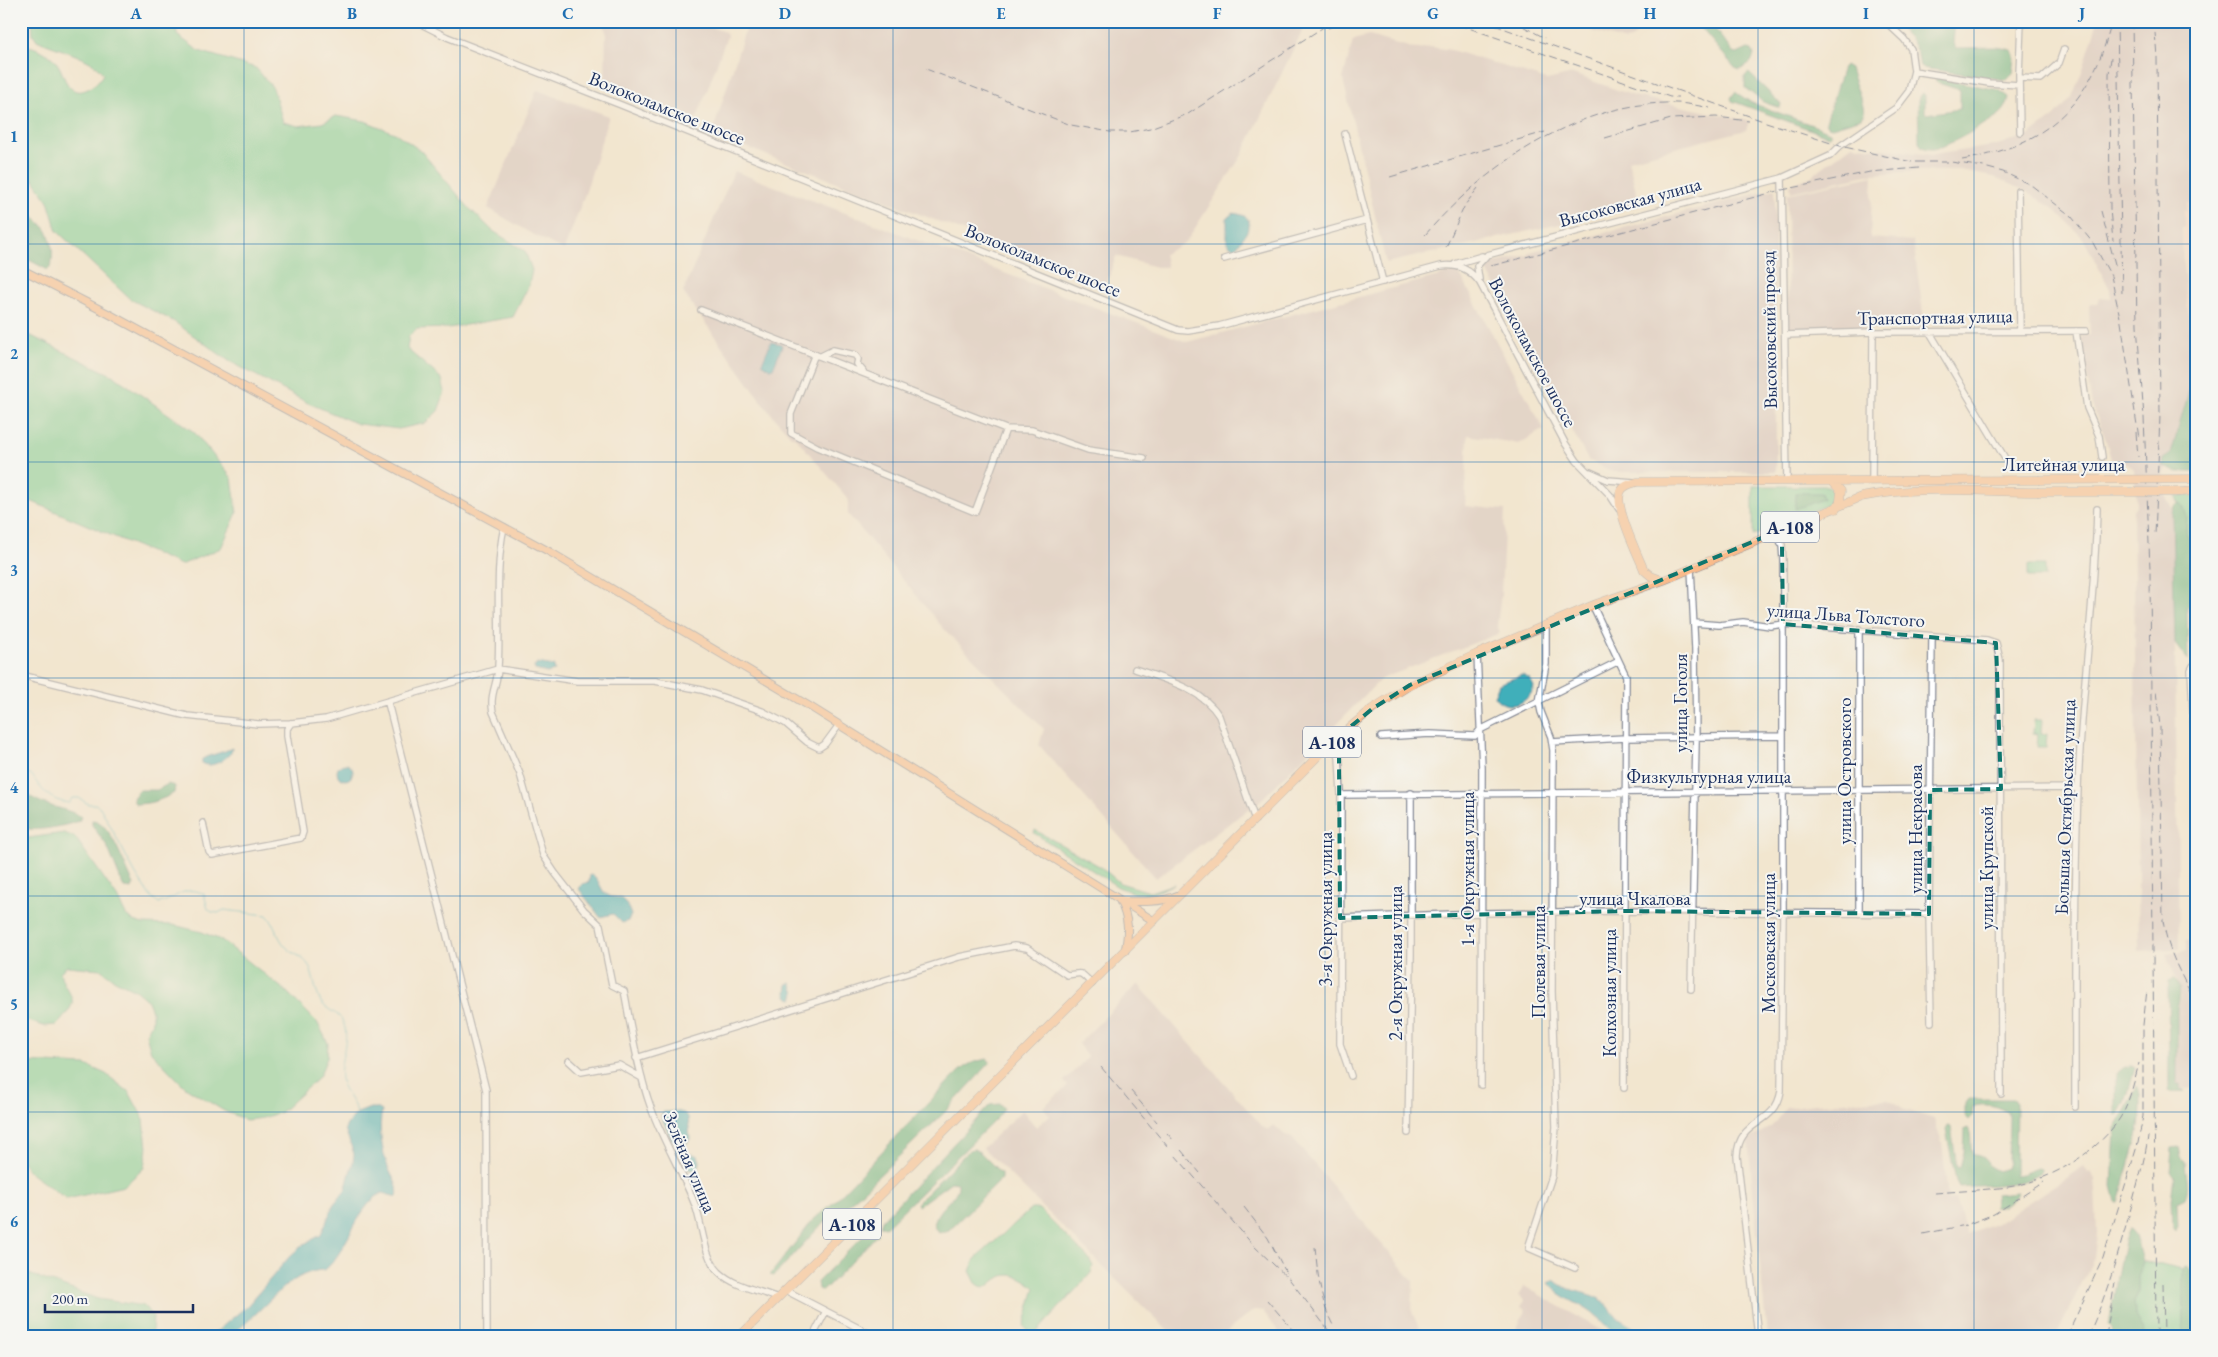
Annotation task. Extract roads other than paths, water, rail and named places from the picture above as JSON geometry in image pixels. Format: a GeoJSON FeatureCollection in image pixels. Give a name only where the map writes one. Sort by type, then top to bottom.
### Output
{"type":"FeatureCollection","features":[{"type":"Feature","properties":{"kind":"highway","name":"Литейная улица"},"geometry":{"type":"LineString","coordinates":[[1638,482],[2197,479]]}},
{"type":"Feature","properties":{"kind":"highway"},"geometry":{"type":"LineString","coordinates":[[1832,481],[1841,491],[1840,501],[1836,509]]}},
{"type":"Feature","properties":{"kind":"highway"},"geometry":{"type":"LineString","coordinates":[[1638,482],[1626,486],[1620,492],[1619,500],[1621,512],[1644,570],[1644,579],[1638,589]]}},
{"type":"Feature","properties":{"kind":"highway","name":"Литейная улица"},"geometry":{"type":"LineString","coordinates":[[1836,509],[1861,497],[1883,492],[2197,491]]}},
{"type":"Feature","properties":{"kind":"highway","name":"А-108"},"geometry":{"type":"LineString","coordinates":[[740,1336],[1332,742],[1372,709],[1410,684],[1477,654],[1836,509]]}},
{"type":"Feature","properties":{"kind":"highway"},"geometry":{"type":"LineString","coordinates":[[1644,570],[1650,576],[1664,580]]}},
{"type":"Feature","properties":{"kind":"main road"},"geometry":{"type":"LineString","coordinates":[[21,268],[504,527],[645,608],[839,724],[1154,921]]}},
{"type":"Feature","properties":{"kind":"main road"},"geometry":{"type":"LineString","coordinates":[[1120,901],[1152,902],[1168,900],[1182,893]]}},
{"type":"Feature","properties":{"kind":"main road"},"geometry":{"type":"LineString","coordinates":[[1120,901],[1127,915],[1129,926],[1124,951]]}},
{"type":"Feature","properties":{"kind":"street","name":"Волоколамское шоссе"},"geometry":{"type":"LineString","coordinates":[[415,21],[447,37],[621,104],[1178,330],[1188,331],[1219,326],[1453,265],[1467,269],[1480,283],[1565,443],[1577,461],[1610,496],[1621,512]]}},
{"type":"Feature","properties":{"kind":"street"},"geometry":{"type":"LineString","coordinates":[[1885,21],[1908,44],[1914,71],[1989,83],[2041,79],[2059,63],[2064,50]]}},
{"type":"Feature","properties":{"kind":"street"},"geometry":{"type":"LineString","coordinates":[[2020,132],[2021,21]]}},
{"type":"Feature","properties":{"kind":"street","name":"Высоковская улица"},"geometry":{"type":"LineString","coordinates":[[1453,265],[1782,178],[1830,156],[1844,143],[1889,113],[1904,98],[1912,83],[1914,71]]}},
{"type":"Feature","properties":{"kind":"street"},"geometry":{"type":"LineString","coordinates":[[1345,134],[1383,282]]}},
{"type":"Feature","properties":{"kind":"street","name":"Высоковский проезд"},"geometry":{"type":"LineString","coordinates":[[1782,178],[1787,481]]}},
{"type":"Feature","properties":{"kind":"street"},"geometry":{"type":"LineString","coordinates":[[2018,191],[2020,331]]}},
{"type":"Feature","properties":{"kind":"street"},"geometry":{"type":"LineString","coordinates":[[1224,260],[1367,220]]}},
{"type":"Feature","properties":{"kind":"street"},"geometry":{"type":"LineString","coordinates":[[1480,283],[1476,266],[1487,255]]}},
{"type":"Feature","properties":{"kind":"street"},"geometry":{"type":"LineString","coordinates":[[701,310],[1006,429],[1032,430],[1088,450],[1144,458]]}},
{"type":"Feature","properties":{"kind":"street"},"geometry":{"type":"LineString","coordinates":[[1929,331],[2006,460]]}},
{"type":"Feature","properties":{"kind":"street","name":"Транспортная улица"},"geometry":{"type":"LineString","coordinates":[[1785,335],[1929,331],[2086,331]]}},
{"type":"Feature","properties":{"kind":"street"},"geometry":{"type":"LineString","coordinates":[[2076,331],[2087,408],[2099,436],[2102,457]]}},
{"type":"Feature","properties":{"kind":"street"},"geometry":{"type":"LineString","coordinates":[[1872,481],[1873,332]]}},
{"type":"Feature","properties":{"kind":"street"},"geometry":{"type":"LineString","coordinates":[[864,373],[857,364],[858,359],[855,355],[833,350],[818,355],[791,414],[791,433],[818,447],[975,512],[1006,429]]}},
{"type":"Feature","properties":{"kind":"street","name":"Волоколамское шоссе"},"geometry":{"type":"LineString","coordinates":[[1577,461],[1602,478],[1638,482]]}},
{"type":"Feature","properties":{"kind":"street","name":"Большая Октябрьская улица"},"geometry":{"type":"LineString","coordinates":[[2075,1106],[2078,788],[2086,664],[2093,598],[2097,509]]}},
{"type":"Feature","properties":{"kind":"street"},"geometry":{"type":"LineString","coordinates":[[498,669],[500,559],[504,527]]}},
{"type":"Feature","properties":{"kind":"street","name":"Московская улица"},"geometry":{"type":"LineString","coordinates":[[1758,1336],[1737,1156],[1738,1143],[1744,1132],[1771,1114],[1781,1096],[1784,913],[1783,624],[1782,552],[1780,536],[1776,532]]}},
{"type":"Feature","properties":{"kind":"street","name":"улица Гоголя"},"geometry":{"type":"LineString","coordinates":[[1691,568],[1696,737],[1691,989]]}},
{"type":"Feature","properties":{"kind":"street","name":"Колхозная улица"},"geometry":{"type":"LineString","coordinates":[[1593,606],[1626,676],[1624,1088]]}},
{"type":"Feature","properties":{"kind":"street","name":"улица Льва Толстого"},"geometry":{"type":"LineString","coordinates":[[1694,623],[1719,626],[1743,622],[1770,626],[1783,624],[1859,629],[1987,640],[1996,643]]}},
{"type":"Feature","properties":{"kind":"street","name":"Полевая улица"},"geometry":{"type":"LineString","coordinates":[[1546,626],[1546,664],[1539,702],[1540,712],[1552,742],[1552,992],[1556,1127],[1554,1165],[1529,1245],[1530,1248],[1575,1268]]}},
{"type":"Feature","properties":{"kind":"street","name":"улица Островского"},"geometry":{"type":"LineString","coordinates":[[1859,629],[1859,914]]}},
{"type":"Feature","properties":{"kind":"street","name":"улица Некрасова"},"geometry":{"type":"LineString","coordinates":[[1931,1022],[1929,914],[1932,636]]}},
{"type":"Feature","properties":{"kind":"street","name":"улица Крупской"},"geometry":{"type":"LineString","coordinates":[[1996,643],[2000,660],[2001,1094]]}},
{"type":"Feature","properties":{"kind":"street","name":"1-я Окружная улица"},"geometry":{"type":"LineString","coordinates":[[1477,654],[1482,793],[1481,1085]]}},
{"type":"Feature","properties":{"kind":"street"},"geometry":{"type":"LineString","coordinates":[[1381,737],[1430,734],[1474,736],[1480,730],[1619,661]]}},
{"type":"Feature","properties":{"kind":"street"},"geometry":{"type":"LineString","coordinates":[[2197,665],[2193,666],[2191,670],[2194,732],[2197,735]]}},
{"type":"Feature","properties":{"kind":"street"},"geometry":{"type":"LineString","coordinates":[[21,676],[187,716],[258,724],[326,719],[388,703],[498,669],[576,681],[643,680],[685,686],[727,698],[773,716],[807,742],[819,748],[826,744],[839,724]]}},
{"type":"Feature","properties":{"kind":"street","name":"Зелёная улица"},"geometry":{"type":"LineString","coordinates":[[498,669],[492,693],[493,712],[520,774],[544,855],[555,874],[584,910],[600,925],[612,985],[624,991],[628,1004],[636,1058],[642,1078],[660,1130],[683,1173],[696,1208],[709,1255],[721,1274],[750,1289],[778,1298]]}},
{"type":"Feature","properties":{"kind":"street"},"geometry":{"type":"LineString","coordinates":[[1135,669],[1192,692],[1213,706],[1219,716],[1256,820]]}},
{"type":"Feature","properties":{"kind":"street"},"geometry":{"type":"LineString","coordinates":[[388,703],[486,1090],[487,1336]]}},
{"type":"Feature","properties":{"kind":"street"},"geometry":{"type":"LineString","coordinates":[[203,822],[209,852],[212,855],[301,838],[304,832],[287,736],[287,729],[291,723]]}},
{"type":"Feature","properties":{"kind":"street"},"geometry":{"type":"LineString","coordinates":[[1552,742],[1625,738],[1783,736]]}},
{"type":"Feature","properties":{"kind":"street","name":"3-я Окружная улица"},"geometry":{"type":"LineString","coordinates":[[1332,742],[1339,756],[1340,1044],[1352,1076]]}},
{"type":"Feature","properties":{"kind":"street","name":"Физкультурная улица"},"geometry":{"type":"LineString","coordinates":[[1340,795],[2078,788]]}},
{"type":"Feature","properties":{"kind":"street","name":"2-я Окружная улица"},"geometry":{"type":"LineString","coordinates":[[1408,1133],[1411,793]]}},
{"type":"Feature","properties":{"kind":"street","name":"улица Чкалова"},"geometry":{"type":"LineString","coordinates":[[1340,918],[1624,911],[1929,914]]}},
{"type":"Feature","properties":{"kind":"street"},"geometry":{"type":"LineString","coordinates":[[636,1058],[959,957],[1014,946],[1026,948],[1068,975],[1077,972],[1081,973],[1092,984]]}},
{"type":"Feature","properties":{"kind":"street"},"geometry":{"type":"LineString","coordinates":[[568,1061],[581,1072],[619,1065],[642,1078]]}},
{"type":"Feature","properties":{"kind":"street"},"geometry":{"type":"LineString","coordinates":[[785,1290],[874,1336]]}},
{"type":"Feature","properties":{"kind":"street"},"geometry":{"type":"LineString","coordinates":[[813,1336],[826,1311]]}},
{"type":"Feature","properties":{"kind":"water"},"geometry":{"type":"Polygon","coordinates":[[[1233,213],[1243,215],[1249,223],[1247,231],[1234,249],[1227,243],[1227,218],[1233,213]]]}},
{"type":"Feature","properties":{"kind":"water"},"geometry":{"type":"Polygon","coordinates":[[[771,342],[781,344],[782,346],[771,369],[762,363],[771,342]]]}},
{"type":"Feature","properties":{"kind":"water"},"geometry":{"type":"Polygon","coordinates":[[[537,663],[554,666],[555,671],[547,673],[535,670],[534,667],[537,663]]]}},
{"type":"Feature","properties":{"kind":"water"},"geometry":{"type":"Polygon","coordinates":[[[1522,675],[1530,679],[1534,687],[1522,702],[1510,705],[1504,704],[1494,696],[1499,684],[1522,675]]]}},
{"type":"Feature","properties":{"kind":"water"},"geometry":{"type":"Polygon","coordinates":[[[232,748],[231,753],[218,763],[206,765],[202,763],[202,759],[232,748]]]}},
{"type":"Feature","properties":{"kind":"water"},"geometry":{"type":"Polygon","coordinates":[[[345,764],[351,766],[353,772],[351,778],[345,780],[339,778],[337,772],[339,766],[345,764]]]}},
{"type":"Feature","properties":{"kind":"water"},"geometry":{"type":"Polygon","coordinates":[[[590,875],[595,877],[604,892],[624,901],[631,915],[628,921],[622,923],[613,914],[600,917],[579,889],[582,884],[589,882],[590,875]]]}},
{"type":"Feature","properties":{"kind":"water"},"geometry":{"type":"Polygon","coordinates":[[[791,983],[795,993],[793,999],[789,998],[786,994],[787,984],[791,983]]]}},
{"type":"Feature","properties":{"kind":"water"},"geometry":{"type":"Polygon","coordinates":[[[370,1108],[377,1108],[382,1111],[380,1124],[382,1147],[388,1167],[397,1185],[397,1197],[382,1193],[373,1199],[359,1218],[340,1251],[325,1270],[311,1272],[286,1286],[252,1318],[229,1336],[211,1336],[248,1305],[290,1256],[304,1244],[321,1235],[333,1205],[345,1190],[353,1162],[354,1154],[345,1129],[357,1113],[370,1108]]]}},
{"type":"Feature","properties":{"kind":"water"},"geometry":{"type":"Polygon","coordinates":[[[676,1111],[684,1113],[688,1117],[690,1139],[685,1146],[680,1147],[671,1139],[661,1116],[663,1112],[676,1111]]]}},
{"type":"Feature","properties":{"kind":"water"},"geometry":{"type":"Polygon","coordinates":[[[689,1154],[695,1154],[700,1159],[698,1168],[689,1170],[684,1165],[684,1159],[689,1154]]]}},
{"type":"Feature","properties":{"kind":"water"},"geometry":{"type":"Polygon","coordinates":[[[1554,1280],[1565,1287],[1594,1296],[1603,1301],[1622,1321],[1642,1333],[1648,1332],[1661,1336],[1619,1336],[1592,1313],[1554,1289],[1549,1283],[1554,1280]]]}},
{"type":"Feature","properties":{"kind":"waterway"},"geometry":{"type":"LineString","coordinates":[[21,773],[32,775],[43,790],[56,800],[69,803],[72,798],[79,798],[88,804],[95,804],[100,807],[135,873],[150,896],[159,903],[186,891],[197,891],[204,894],[208,909],[212,912],[218,913],[224,910],[267,915],[286,947],[309,966],[321,1002],[339,1016],[343,1022],[346,1036],[341,1065],[341,1079],[357,1113]]}},
{"type":"Feature","properties":{"kind":"railway"},"geometry":{"type":"LineString","coordinates":[[926,69],[1071,125],[1110,132],[1130,132],[1150,128],[1188,114],[1333,21]]}},
{"type":"Feature","properties":{"kind":"railway"},"geometry":{"type":"LineString","coordinates":[[1328,28],[1345,21]]}},
{"type":"Feature","properties":{"kind":"railway"},"geometry":{"type":"LineString","coordinates":[[1448,21],[1670,97],[1678,97]]}},
{"type":"Feature","properties":{"kind":"railway"},"geometry":{"type":"LineString","coordinates":[[1483,21],[1766,122],[1840,146],[1912,162],[1951,162],[1984,167],[2003,172],[2031,185],[2071,216],[2093,243],[2111,276],[2121,322],[2139,438]]}},
{"type":"Feature","properties":{"kind":"railway"},"geometry":{"type":"LineString","coordinates":[[1513,21],[1545,38]]}},
{"type":"Feature","properties":{"kind":"railway"},"geometry":{"type":"LineString","coordinates":[[1962,160],[1992,153],[2018,144],[2041,132],[2061,116],[2078,98],[2092,76],[2112,21]]}},
{"type":"Feature","properties":{"kind":"railway"},"geometry":{"type":"LineString","coordinates":[[2117,21],[2122,296]]}},
{"type":"Feature","properties":{"kind":"railway"},"geometry":{"type":"LineString","coordinates":[[2132,21],[2137,325],[2144,417],[2150,569],[2156,1336]]}},
{"type":"Feature","properties":{"kind":"railway"},"geometry":{"type":"LineString","coordinates":[[2154,21],[2157,56],[2160,416],[2155,536]]}},
{"type":"Feature","properties":{"kind":"railway"},"geometry":{"type":"LineString","coordinates":[[2111,58],[2109,74],[2110,209],[2113,241]]}},
{"type":"Feature","properties":{"kind":"railway"},"geometry":{"type":"LineString","coordinates":[[1425,235],[1474,186],[1502,164],[1564,128],[1597,115],[1631,106],[1671,103],[1710,108]]}},
{"type":"Feature","properties":{"kind":"railway"},"geometry":{"type":"LineString","coordinates":[[1605,138],[1671,119],[1716,117],[1749,121]]}},
{"type":"Feature","properties":{"kind":"railway"},"geometry":{"type":"LineString","coordinates":[[1390,177],[1545,132]]}},
{"type":"Feature","properties":{"kind":"railway"},"geometry":{"type":"LineString","coordinates":[[1491,266],[1782,190],[1870,172],[1919,168]]}},
{"type":"Feature","properties":{"kind":"railway"},"geometry":{"type":"LineString","coordinates":[[1446,247],[1465,205],[1478,188]]}},
{"type":"Feature","properties":{"kind":"railway"},"geometry":{"type":"LineString","coordinates":[[2101,211],[2116,268]]}},
{"type":"Feature","properties":{"kind":"railway"},"geometry":{"type":"LineString","coordinates":[[2136,432],[2138,457]]}},
{"type":"Feature","properties":{"kind":"railway"},"geometry":{"type":"LineString","coordinates":[[2156,691],[2160,726],[2163,921],[2172,955],[2197,1006]]}},
{"type":"Feature","properties":{"kind":"railway"},"geometry":{"type":"LineString","coordinates":[[2067,1336],[2103,1258],[2138,1143],[2143,1116],[2143,1025],[2147,990]]}},
{"type":"Feature","properties":{"kind":"railway"},"geometry":{"type":"LineString","coordinates":[[1935,1193],[2024,1184],[2056,1172],[2086,1154],[2099,1143],[2120,1118],[2129,1098],[2139,1063]]}},
{"type":"Feature","properties":{"kind":"railway"},"geometry":{"type":"LineString","coordinates":[[1101,1067],[1168,1147]]}},
{"type":"Feature","properties":{"kind":"railway"},"geometry":{"type":"LineString","coordinates":[[1131,1091],[1157,1122]]}},
{"type":"Feature","properties":{"kind":"railway"},"geometry":{"type":"LineString","coordinates":[[1167,1133],[1174,1141]]}},
{"type":"Feature","properties":{"kind":"railway"},"geometry":{"type":"LineString","coordinates":[[2088,1336],[2107,1289],[2117,1257],[2141,1172],[2148,1136]]}},
{"type":"Feature","properties":{"kind":"railway"},"geometry":{"type":"LineString","coordinates":[[1181,1150],[1200,1173]]}},
{"type":"Feature","properties":{"kind":"railway"},"geometry":{"type":"LineString","coordinates":[[1175,1155],[1254,1246],[1290,1280]]}},
{"type":"Feature","properties":{"kind":"railway"},"geometry":{"type":"LineString","coordinates":[[1923,1234],[1966,1225],[1994,1214],[2044,1182]]}},
{"type":"Feature","properties":{"kind":"railway"},"geometry":{"type":"LineString","coordinates":[[1244,1207],[1268,1238],[1290,1280],[1333,1336]]}},
{"type":"Feature","properties":{"kind":"railway"},"geometry":{"type":"LineString","coordinates":[[1315,1247],[1323,1298],[1334,1327]]}},
{"type":"Feature","properties":{"kind":"railway"},"geometry":{"type":"LineString","coordinates":[[2106,1336],[2115,1282]]}},
{"type":"Feature","properties":{"kind":"railway"},"geometry":{"type":"LineString","coordinates":[[2163,1283],[2164,1336]]}},
{"type":"Feature","properties":{"kind":"railway"},"geometry":{"type":"LineString","coordinates":[[1267,1300],[1298,1336]]}}]}
